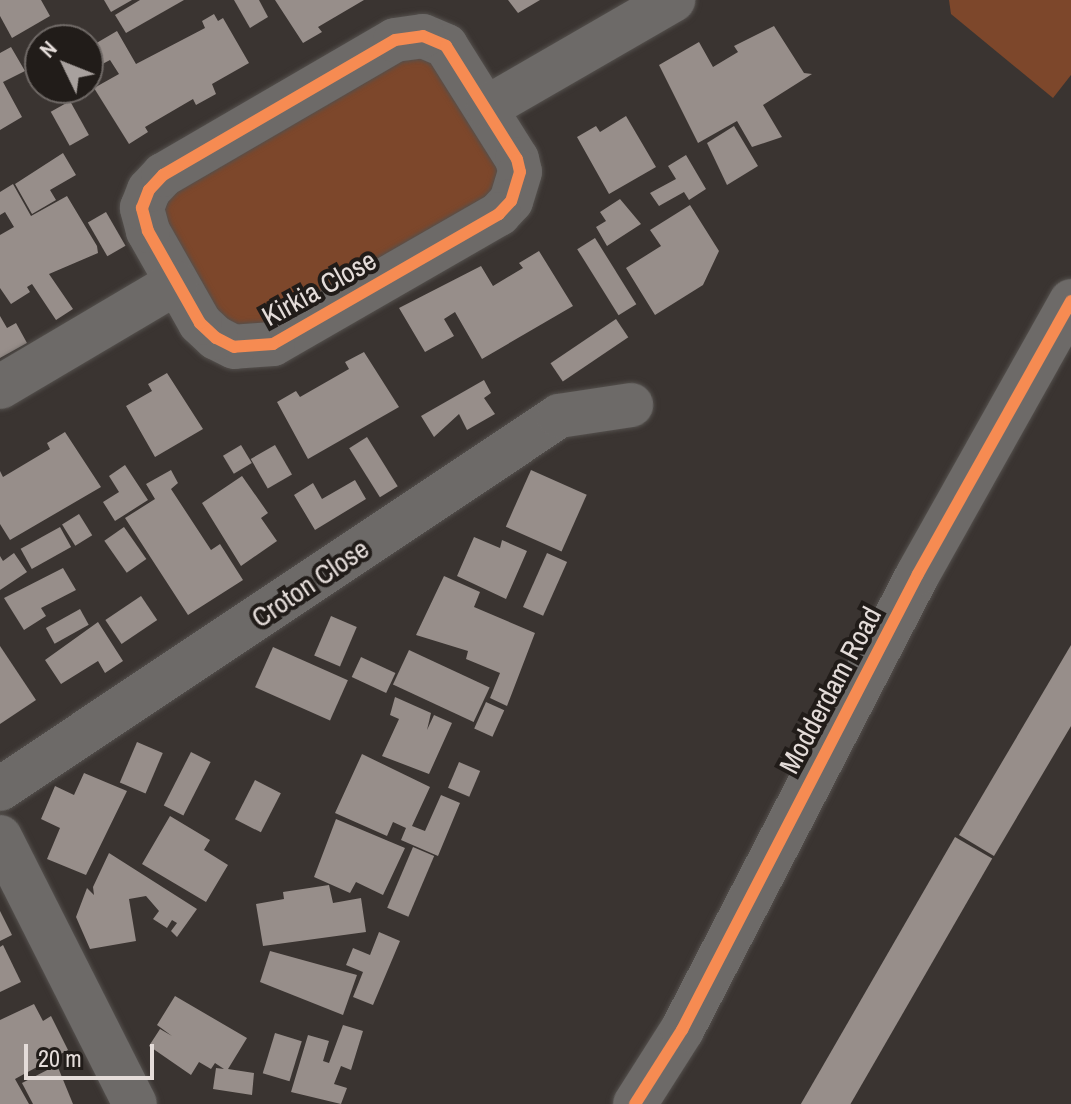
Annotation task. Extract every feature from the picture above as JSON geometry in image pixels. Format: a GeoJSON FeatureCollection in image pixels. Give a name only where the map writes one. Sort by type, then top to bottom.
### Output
{"type":"FeatureCollection","features":[{"type":"Feature","properties":{"kind":"street"},"geometry":{"type":"LineString","coordinates":[[488,107],[673,0]]}},
{"type":"Feature","properties":{"kind":"street","name":"Kirkia Close"},"geometry":{"type":"LineString","coordinates":[[437,39],[488,107],[517,159],[520,172],[511,201],[499,214],[273,344],[234,347],[216,338],[176,283],[148,231],[142,208],[149,190],[163,175],[395,40],[437,39]]}},
{"type":"Feature","properties":{"kind":"street"},"geometry":{"type":"LineString","coordinates":[[0,387],[176,283]]}},
{"type":"Feature","properties":{"kind":"street","name":"Modderdam Road"},"geometry":{"type":"LineString","coordinates":[[635,1104],[682,1030],[918,574],[1071,301]]}},
{"type":"Feature","properties":{"kind":"street","name":"Croton Close"},"geometry":{"type":"LineString","coordinates":[[0,789],[559,416],[631,405]]}},
{"type":"Feature","properties":{"kind":"street"},"geometry":{"type":"LineString","coordinates":[[0,837],[135,1104]]}},
{"type":"Feature","properties":{"kind":"street","name":"Modderdam Road"},"geometry":{"type":"LineString","coordinates":[[657,1104],[682,1030]]}},
{"type":"Feature","properties":{"kind":"shaded area"},"geometry":{"type":"Polygon","coordinates":[[[949,0],[1071,0],[1071,75],[1053,98],[951,14],[949,0]]]}},
{"type":"Feature","properties":{"kind":"shaded area"},"geometry":{"type":"Polygon","coordinates":[[[408,52],[426,52],[503,165],[493,201],[261,336],[224,327],[160,221],[174,189],[408,52]]]}},
{"type":"Feature","properties":{"kind":"building"},"geometry":{"type":"Polygon","coordinates":[[[0,0],[41,0],[50,16],[36,24],[24,24],[24,31],[12,38],[0,16],[0,0]]]}},
{"type":"Feature","properties":{"kind":"building"},"geometry":{"type":"Polygon","coordinates":[[[104,0],[132,0],[111,12],[104,0]]]}},
{"type":"Feature","properties":{"kind":"building"},"geometry":{"type":"Polygon","coordinates":[[[140,0],[184,0],[126,33],[115,15],[140,0]]]}},
{"type":"Feature","properties":{"kind":"building"},"geometry":{"type":"Polygon","coordinates":[[[234,0],[259,0],[268,17],[250,28],[234,0]]]}},
{"type":"Feature","properties":{"kind":"building"},"geometry":{"type":"Polygon","coordinates":[[[275,0],[364,0],[318,27],[322,32],[303,43],[275,0]]]}},
{"type":"Feature","properties":{"kind":"building"},"geometry":{"type":"Polygon","coordinates":[[[508,0],[540,0],[518,13],[508,0]]]}},
{"type":"Feature","properties":{"kind":"building"},"geometry":{"type":"Polygon","coordinates":[[[214,14],[218,21],[223,18],[249,63],[212,84],[216,94],[196,105],[193,99],[145,127],[148,132],[129,144],[104,104],[104,82],[119,74],[110,60],[104,63],[104,39],[117,31],[136,64],[205,28],[202,21],[214,14]]]}},
{"type":"Feature","properties":{"kind":"building"},"geometry":{"type":"Polygon","coordinates":[[[774,26],[804,73],[812,74],[763,105],[782,137],[752,147],[737,121],[698,143],[659,65],[699,42],[713,67],[738,52],[734,46],[774,26]]]}},
{"type":"Feature","properties":{"kind":"building"},"geometry":{"type":"Polygon","coordinates":[[[11,47],[24,72],[3,82],[22,117],[0,130],[0,53],[11,47]]]}},
{"type":"Feature","properties":{"kind":"building"},"geometry":{"type":"Polygon","coordinates":[[[65,104],[72,104],[89,135],[70,146],[51,112],[65,104]]]}},
{"type":"Feature","properties":{"kind":"building"},"geometry":{"type":"Polygon","coordinates":[[[626,116],[656,167],[609,194],[577,137],[596,126],[600,132],[626,116]]]}},
{"type":"Feature","properties":{"kind":"building"},"geometry":{"type":"Polygon","coordinates":[[[734,126],[758,166],[727,185],[707,143],[734,126]]]}},
{"type":"Feature","properties":{"kind":"building"},"geometry":{"type":"Polygon","coordinates":[[[63,153],[76,175],[50,190],[56,200],[32,214],[15,184],[63,153]]]}},
{"type":"Feature","properties":{"kind":"building"},"geometry":{"type":"Polygon","coordinates":[[[686,155],[706,189],[689,200],[684,192],[659,206],[650,193],[676,179],[668,166],[686,155]]]}},
{"type":"Feature","properties":{"kind":"building"},"geometry":{"type":"Polygon","coordinates":[[[13,184],[31,216],[67,196],[97,246],[98,253],[49,274],[73,309],[56,320],[32,284],[27,287],[30,292],[11,304],[0,288],[0,235],[14,227],[5,212],[0,215],[0,192],[13,184]]]}},
{"type":"Feature","properties":{"kind":"building"},"geometry":{"type":"Polygon","coordinates":[[[620,199],[641,224],[607,246],[596,227],[606,221],[600,212],[620,199]]]}},
{"type":"Feature","properties":{"kind":"building"},"geometry":{"type":"Polygon","coordinates":[[[690,205],[719,251],[703,285],[655,315],[626,268],[661,246],[650,230],[690,205]]]}},
{"type":"Feature","properties":{"kind":"building"},"geometry":{"type":"Polygon","coordinates":[[[106,212],[125,246],[107,256],[88,222],[106,212]]]}},
{"type":"Feature","properties":{"kind":"building"},"geometry":{"type":"Polygon","coordinates":[[[595,238],[636,304],[619,315],[577,249],[595,238]]]}},
{"type":"Feature","properties":{"kind":"building"},"geometry":{"type":"Polygon","coordinates":[[[539,251],[573,306],[482,359],[455,312],[444,319],[454,336],[425,352],[399,308],[481,266],[493,286],[523,268],[519,263],[539,251]]]}},
{"type":"Feature","properties":{"kind":"building"},"geometry":{"type":"Polygon","coordinates":[[[0,316],[7,328],[16,323],[27,343],[0,358],[0,316]]]}},
{"type":"Feature","properties":{"kind":"building"},"geometry":{"type":"Polygon","coordinates":[[[616,319],[628,337],[563,381],[551,363],[616,319]]]}},
{"type":"Feature","properties":{"kind":"building"},"geometry":{"type":"Polygon","coordinates":[[[364,352],[399,407],[308,459],[277,402],[296,391],[300,397],[349,369],[345,362],[364,352]]]}},
{"type":"Feature","properties":{"kind":"building"},"geometry":{"type":"Polygon","coordinates":[[[167,373],[203,429],[155,457],[126,406],[152,391],[148,384],[167,373]]]}},
{"type":"Feature","properties":{"kind":"building"},"geometry":{"type":"Polygon","coordinates":[[[484,380],[491,393],[484,398],[495,414],[467,430],[459,414],[434,437],[421,416],[484,380]]]}},
{"type":"Feature","properties":{"kind":"building"},"geometry":{"type":"Polygon","coordinates":[[[65,432],[101,487],[10,540],[0,524],[0,471],[3,477],[50,449],[47,443],[65,432]]]}},
{"type":"Feature","properties":{"kind":"building"},"geometry":{"type":"Polygon","coordinates":[[[367,437],[398,486],[380,497],[349,448],[367,437]]]}},
{"type":"Feature","properties":{"kind":"building"},"geometry":{"type":"Polygon","coordinates":[[[241,445],[252,463],[234,474],[223,456],[241,445]]]}},
{"type":"Feature","properties":{"kind":"building"},"geometry":{"type":"Polygon","coordinates":[[[275,445],[292,474],[268,488],[251,459],[275,445]]]}},
{"type":"Feature","properties":{"kind":"building"},"geometry":{"type":"Polygon","coordinates":[[[125,465],[148,500],[115,521],[103,502],[119,492],[109,476],[125,465]]]}},
{"type":"Feature","properties":{"kind":"building"},"geometry":{"type":"Polygon","coordinates":[[[171,470],[178,483],[171,489],[211,550],[220,544],[243,580],[188,615],[125,518],[155,499],[146,484],[171,470]]]}},
{"type":"Feature","properties":{"kind":"building"},"geometry":{"type":"Polygon","coordinates":[[[531,470],[587,495],[562,551],[506,527],[531,470]]]}},
{"type":"Feature","properties":{"kind":"building"},"geometry":{"type":"Polygon","coordinates":[[[242,476],[268,513],[261,518],[277,541],[241,566],[202,503],[242,476]]]}},
{"type":"Feature","properties":{"kind":"building"},"geometry":{"type":"Polygon","coordinates":[[[355,480],[366,499],[315,530],[294,495],[313,483],[322,499],[355,480]]]}},
{"type":"Feature","properties":{"kind":"building"},"geometry":{"type":"Polygon","coordinates":[[[79,514],[92,535],[75,546],[62,525],[79,514]]]}},
{"type":"Feature","properties":{"kind":"building"},"geometry":{"type":"Polygon","coordinates":[[[60,527],[71,547],[32,569],[21,549],[60,527]]]}},
{"type":"Feature","properties":{"kind":"building"},"geometry":{"type":"Polygon","coordinates":[[[124,527],[146,559],[127,573],[104,541],[124,527]]]}},
{"type":"Feature","properties":{"kind":"building"},"geometry":{"type":"Polygon","coordinates":[[[474,537],[500,548],[502,540],[527,551],[506,599],[457,576],[474,537]]]}},
{"type":"Feature","properties":{"kind":"building"},"geometry":{"type":"Polygon","coordinates":[[[14,553],[27,572],[0,590],[0,556],[3,561],[14,553]]]}},
{"type":"Feature","properties":{"kind":"building"},"geometry":{"type":"Polygon","coordinates":[[[547,553],[567,562],[543,616],[523,607],[547,553]]]}},
{"type":"Feature","properties":{"kind":"building"},"geometry":{"type":"Polygon","coordinates":[[[63,568],[76,590],[41,608],[46,616],[24,630],[4,598],[63,568]]]}},
{"type":"Feature","properties":{"kind":"building"},"geometry":{"type":"Polygon","coordinates":[[[444,576],[480,592],[474,607],[535,633],[507,706],[490,698],[500,673],[466,659],[468,651],[416,635],[444,576]]]}},
{"type":"Feature","properties":{"kind":"building"},"geometry":{"type":"Polygon","coordinates":[[[141,596],[157,620],[122,644],[105,620],[141,596]]]}},
{"type":"Feature","properties":{"kind":"building"},"geometry":{"type":"Polygon","coordinates":[[[80,609],[89,625],[55,644],[46,628],[80,609]]]}},
{"type":"Feature","properties":{"kind":"building"},"geometry":{"type":"Polygon","coordinates":[[[331,616],[357,627],[340,667],[314,656],[331,616]]]}},
{"type":"Feature","properties":{"kind":"building"},"geometry":{"type":"Polygon","coordinates":[[[98,622],[123,661],[105,673],[98,661],[61,684],[45,660],[98,622]]]}},
{"type":"Feature","properties":{"kind":"building"},"geometry":{"type":"Polygon","coordinates":[[[1071,645],[1071,726],[994,856],[959,835],[1071,645]]]}},
{"type":"Feature","properties":{"kind":"building"},"geometry":{"type":"Polygon","coordinates":[[[0,646],[36,700],[0,724],[0,646]]]}},
{"type":"Feature","properties":{"kind":"building"},"geometry":{"type":"Polygon","coordinates":[[[273,647],[348,680],[330,721],[255,687],[273,647]]]}},
{"type":"Feature","properties":{"kind":"building"},"geometry":{"type":"Polygon","coordinates":[[[409,650],[490,688],[474,722],[393,684],[409,650]]]}},
{"type":"Feature","properties":{"kind":"building"},"geometry":{"type":"Polygon","coordinates":[[[361,657],[395,673],[386,693],[352,677],[361,657]]]}},
{"type":"Feature","properties":{"kind":"building"},"geometry":{"type":"Polygon","coordinates":[[[395,697],[431,713],[427,730],[434,715],[452,723],[429,774],[382,756],[399,719],[390,715],[395,697]]]}},
{"type":"Feature","properties":{"kind":"building"},"geometry":{"type":"Polygon","coordinates":[[[486,702],[504,710],[492,737],[474,728],[486,702]]]}},
{"type":"Feature","properties":{"kind":"building"},"geometry":{"type":"Polygon","coordinates":[[[137,742],[163,753],[146,793],[120,783],[137,742]]]}},
{"type":"Feature","properties":{"kind":"building"},"geometry":{"type":"Polygon","coordinates":[[[191,752],[211,762],[183,815],[164,805],[191,752]]]}},
{"type":"Feature","properties":{"kind":"building"},"geometry":{"type":"Polygon","coordinates":[[[362,754],[430,787],[412,826],[425,831],[441,795],[460,803],[438,856],[401,840],[406,828],[393,822],[387,836],[335,813],[362,754]]]}},
{"type":"Feature","properties":{"kind":"building"},"geometry":{"type":"Polygon","coordinates":[[[459,762],[480,771],[469,797],[448,788],[459,762]]]}},
{"type":"Feature","properties":{"kind":"building"},"geometry":{"type":"Polygon","coordinates":[[[84,773],[127,791],[86,875],[47,859],[60,828],[41,819],[55,786],[74,795],[84,773]]]}},
{"type":"Feature","properties":{"kind":"building"},"geometry":{"type":"Polygon","coordinates":[[[255,780],[281,793],[261,832],[235,819],[255,780]]]}},
{"type":"Feature","properties":{"kind":"building"},"geometry":{"type":"Polygon","coordinates":[[[170,816],[210,840],[204,850],[228,865],[206,902],[142,864],[170,816]]]}},
{"type":"Feature","properties":{"kind":"building"},"geometry":{"type":"Polygon","coordinates":[[[336,819],[405,848],[383,895],[356,882],[350,893],[314,877],[336,819]]]}},
{"type":"Feature","properties":{"kind":"building"},"geometry":{"type":"Polygon","coordinates":[[[955,837],[992,858],[850,1104],[801,1104],[955,837]]]}},
{"type":"Feature","properties":{"kind":"building"},"geometry":{"type":"Polygon","coordinates":[[[413,847],[434,856],[408,917],[387,908],[413,847]]]}},
{"type":"Feature","properties":{"kind":"building"},"geometry":{"type":"Polygon","coordinates":[[[109,853],[197,909],[177,937],[171,931],[177,923],[172,920],[167,928],[153,919],[159,911],[146,896],[129,899],[136,941],[90,949],[76,917],[87,888],[94,895],[93,887],[109,853]]]}},
{"type":"Feature","properties":{"kind":"building"},"geometry":{"type":"Polygon","coordinates":[[[329,885],[333,903],[361,898],[366,932],[263,946],[256,904],[284,899],[283,892],[329,885]]]}},
{"type":"Feature","properties":{"kind":"building"},"geometry":{"type":"Polygon","coordinates":[[[0,911],[12,935],[0,941],[0,911]]]}},
{"type":"Feature","properties":{"kind":"building"},"geometry":{"type":"Polygon","coordinates":[[[379,932],[400,941],[373,1005],[353,997],[363,972],[346,965],[353,948],[370,955],[379,932]]]}},
{"type":"Feature","properties":{"kind":"building"},"geometry":{"type":"Polygon","coordinates":[[[3,945],[21,982],[0,992],[0,947],[3,945]]]}},
{"type":"Feature","properties":{"kind":"building"},"geometry":{"type":"Polygon","coordinates":[[[270,951],[357,975],[343,1015],[260,982],[270,951]]]}},
{"type":"Feature","properties":{"kind":"building"},"geometry":{"type":"Polygon","coordinates":[[[175,996],[247,1038],[228,1069],[254,1073],[252,1095],[213,1089],[216,1068],[224,1069],[215,1063],[211,1069],[199,1062],[191,1075],[149,1046],[160,1029],[172,1036],[157,1025],[175,996]]]}},
{"type":"Feature","properties":{"kind":"building"},"geometry":{"type":"Polygon","coordinates":[[[34,1004],[43,1021],[51,1016],[68,1050],[15,1079],[29,1104],[0,1104],[0,1020],[34,1004]]]}},
{"type":"Feature","properties":{"kind":"building"},"geometry":{"type":"Polygon","coordinates":[[[343,1025],[363,1031],[351,1070],[341,1066],[334,1084],[347,1088],[341,1104],[291,1092],[308,1035],[329,1041],[323,1061],[329,1063],[343,1025]]]}},
{"type":"Feature","properties":{"kind":"building"},"geometry":{"type":"Polygon","coordinates":[[[275,1033],[302,1041],[289,1081],[263,1073],[275,1033]]]}},
{"type":"Feature","properties":{"kind":"building"},"geometry":{"type":"Polygon","coordinates":[[[57,1065],[73,1104],[33,1104],[22,1083],[57,1065]]]}},
{"type":"Feature","properties":{"kind":"cycle path"},"geometry":{"type":"LineString","coordinates":[[423,36],[446,46],[517,159],[520,172],[511,201],[499,214],[273,344],[234,347],[216,338],[200,323],[148,231],[142,208],[149,190],[163,175],[395,40],[423,36]]}},
{"type":"Feature","properties":{"kind":"cycle path"},"geometry":{"type":"LineString","coordinates":[[635,1104],[682,1030],[918,574],[1071,301]]}}]}
